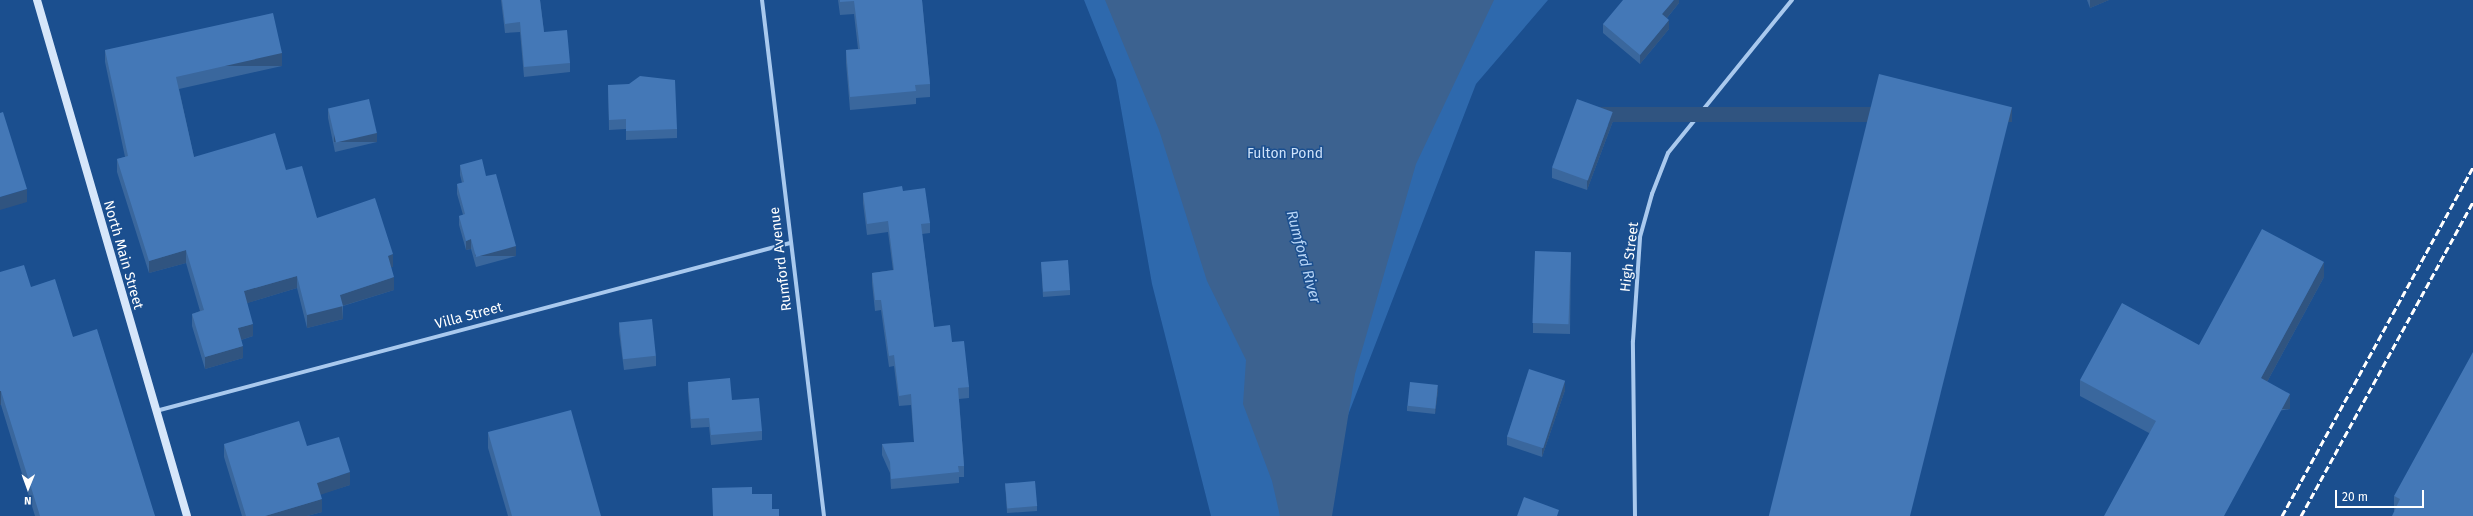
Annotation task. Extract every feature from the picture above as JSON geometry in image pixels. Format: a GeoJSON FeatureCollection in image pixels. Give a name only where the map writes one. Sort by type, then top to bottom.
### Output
{"type":"FeatureCollection","features":[{"type":"Feature","properties":{"kind":"main road","name":"North Main Street"},"geometry":{"type":"LineString","coordinates":[[37,0],[154,412],[187,516]]}},
{"type":"Feature","properties":{"kind":"street","name":"Rumford Avenue"},"geometry":{"type":"LineString","coordinates":[[762,0],[824,516]]}},
{"type":"Feature","properties":{"kind":"street","name":"High Street"},"geometry":{"type":"LineString","coordinates":[[1635,516],[1633,333],[1640,237],[1652,194],[1668,154],[1792,0]]}},
{"type":"Feature","properties":{"kind":"street","name":"Villa Street"},"geometry":{"type":"LineString","coordinates":[[154,412],[790,243]]}},
{"type":"Feature","properties":{"kind":"green space","name":"Fulton Pond"},"geometry":{"type":"Polygon","coordinates":[[[1084,0],[1548,0],[1476,84],[1309,516],[1211,516],[1152,284],[1116,80],[1084,0]]]}},
{"type":"Feature","properties":{"kind":"water","name":"Fulton Pond"},"geometry":{"type":"Polygon","coordinates":[[[1105,0],[1494,0],[1416,164],[1355,374],[1332,516],[1280,516],[1272,481],[1243,404],[1246,360],[1207,281],[1159,130],[1105,0]]]}},
{"type":"Feature","properties":{"kind":"building"},"geometry":{"type":"Polygon","coordinates":[[[502,0],[540,0],[544,32],[567,30],[570,63],[524,67],[520,22],[505,24],[502,0]]]}},
{"type":"Feature","properties":{"kind":"building"},"geometry":{"type":"Polygon","coordinates":[[[840,0],[922,0],[930,84],[915,85],[916,91],[850,97],[846,50],[860,49],[854,1],[840,2],[840,0]]]}},
{"type":"Feature","properties":{"kind":"building"},"geometry":{"type":"Polygon","coordinates":[[[1623,0],[1674,0],[1662,14],[1669,20],[1640,55],[1603,24],[1623,0]]]}},
{"type":"Feature","properties":{"kind":"building"},"geometry":{"type":"Polygon","coordinates":[[[273,13],[282,53],[176,77],[194,157],[275,133],[286,170],[302,166],[317,218],[375,198],[393,254],[388,256],[394,277],[340,295],[343,306],[307,315],[297,276],[244,291],[253,324],[238,328],[243,346],[205,357],[192,314],[204,310],[186,250],[149,261],[117,159],[128,156],[105,50],[273,13]]]}},
{"type":"Feature","properties":{"kind":"building"},"geometry":{"type":"Polygon","coordinates":[[[1879,74],[2012,107],[1910,516],[1769,516],[1879,74]]]}},
{"type":"Feature","properties":{"kind":"building"},"geometry":{"type":"Polygon","coordinates":[[[640,76],[675,80],[677,129],[626,131],[626,119],[609,120],[608,85],[629,84],[640,76]]]}},
{"type":"Feature","properties":{"kind":"building"},"geometry":{"type":"Polygon","coordinates":[[[369,99],[377,133],[336,143],[328,108],[369,99]]]}},
{"type":"Feature","properties":{"kind":"building"},"geometry":{"type":"Polygon","coordinates":[[[1577,99],[1613,112],[1588,181],[1552,168],[1577,99]]]}},
{"type":"Feature","properties":{"kind":"building"},"geometry":{"type":"Polygon","coordinates":[[[3,112],[27,189],[0,197],[0,113],[3,112]]]}},
{"type":"Feature","properties":{"kind":"building"},"geometry":{"type":"Polygon","coordinates":[[[482,159],[486,176],[496,174],[516,246],[476,257],[471,239],[466,241],[459,216],[465,214],[457,184],[464,182],[460,165],[482,159]]]}},
{"type":"Feature","properties":{"kind":"building"},"geometry":{"type":"Polygon","coordinates":[[[902,186],[903,191],[925,188],[930,223],[921,224],[934,327],[950,325],[952,342],[964,341],[969,387],[958,388],[964,466],[958,466],[959,472],[891,479],[890,462],[882,444],[914,442],[911,394],[899,396],[894,355],[889,356],[881,300],[875,300],[872,273],[894,270],[888,221],[867,224],[863,193],[902,186]]]}},
{"type":"Feature","properties":{"kind":"building"},"geometry":{"type":"Polygon","coordinates":[[[2262,229],[2324,262],[2261,378],[2290,394],[2224,516],[2104,516],[2156,421],[2080,380],[2122,303],[2199,345],[2262,229]]]}},
{"type":"Feature","properties":{"kind":"building"},"geometry":{"type":"Polygon","coordinates":[[[1535,251],[1571,252],[1568,324],[1532,323],[1535,251]]]}},
{"type":"Feature","properties":{"kind":"building"},"geometry":{"type":"Polygon","coordinates":[[[1068,260],[1070,290],[1043,292],[1041,262],[1068,260]]]}},
{"type":"Feature","properties":{"kind":"building"},"geometry":{"type":"Polygon","coordinates":[[[24,265],[31,287],[55,279],[73,337],[97,329],[155,516],[40,516],[0,391],[0,272],[24,265]]]}},
{"type":"Feature","properties":{"kind":"building"},"geometry":{"type":"Polygon","coordinates":[[[652,319],[656,356],[623,359],[619,322],[652,319]]]}},
{"type":"Feature","properties":{"kind":"building"},"geometry":{"type":"Polygon","coordinates":[[[2473,352],[2473,516],[2392,516],[2400,499],[2394,496],[2473,352]]]}},
{"type":"Feature","properties":{"kind":"building"},"geometry":{"type":"Polygon","coordinates":[[[1529,369],[1565,381],[1543,448],[1507,437],[1529,369]]]}},
{"type":"Feature","properties":{"kind":"building"},"geometry":{"type":"Polygon","coordinates":[[[730,378],[732,400],[759,398],[762,431],[711,435],[709,418],[691,419],[688,382],[730,378]]]}},
{"type":"Feature","properties":{"kind":"building"},"geometry":{"type":"Polygon","coordinates":[[[1410,382],[1438,385],[1435,409],[1407,406],[1410,382]]]}},
{"type":"Feature","properties":{"kind":"building"},"geometry":{"type":"Polygon","coordinates":[[[571,410],[601,516],[512,516],[488,432],[571,410]]]}},
{"type":"Feature","properties":{"kind":"building"},"geometry":{"type":"Polygon","coordinates":[[[299,421],[307,446],[339,437],[350,472],[317,483],[322,499],[265,516],[246,516],[224,444],[299,421]]]}},
{"type":"Feature","properties":{"kind":"building"},"geometry":{"type":"Polygon","coordinates":[[[1035,481],[1037,506],[1007,509],[1005,484],[1035,481]]]}},
{"type":"Feature","properties":{"kind":"building"},"geometry":{"type":"Polygon","coordinates":[[[752,487],[752,494],[772,494],[772,509],[779,509],[779,516],[713,516],[712,488],[752,487]]]}},
{"type":"Feature","properties":{"kind":"building"},"geometry":{"type":"Polygon","coordinates":[[[1524,497],[1559,510],[1557,516],[1517,516],[1524,497]]]}},
{"type":"Feature","properties":{"kind":"railway"},"geometry":{"type":"LineString","coordinates":[[2282,516],[2473,167]]}},
{"type":"Feature","properties":{"kind":"railway"},"geometry":{"type":"LineString","coordinates":[[2301,516],[2473,202]]}},
{"type":"Feature","properties":{"kind":"water label","name":"Rumford River"},"geometry":{"type":"Point","coordinates":[1303,257]}}]}
